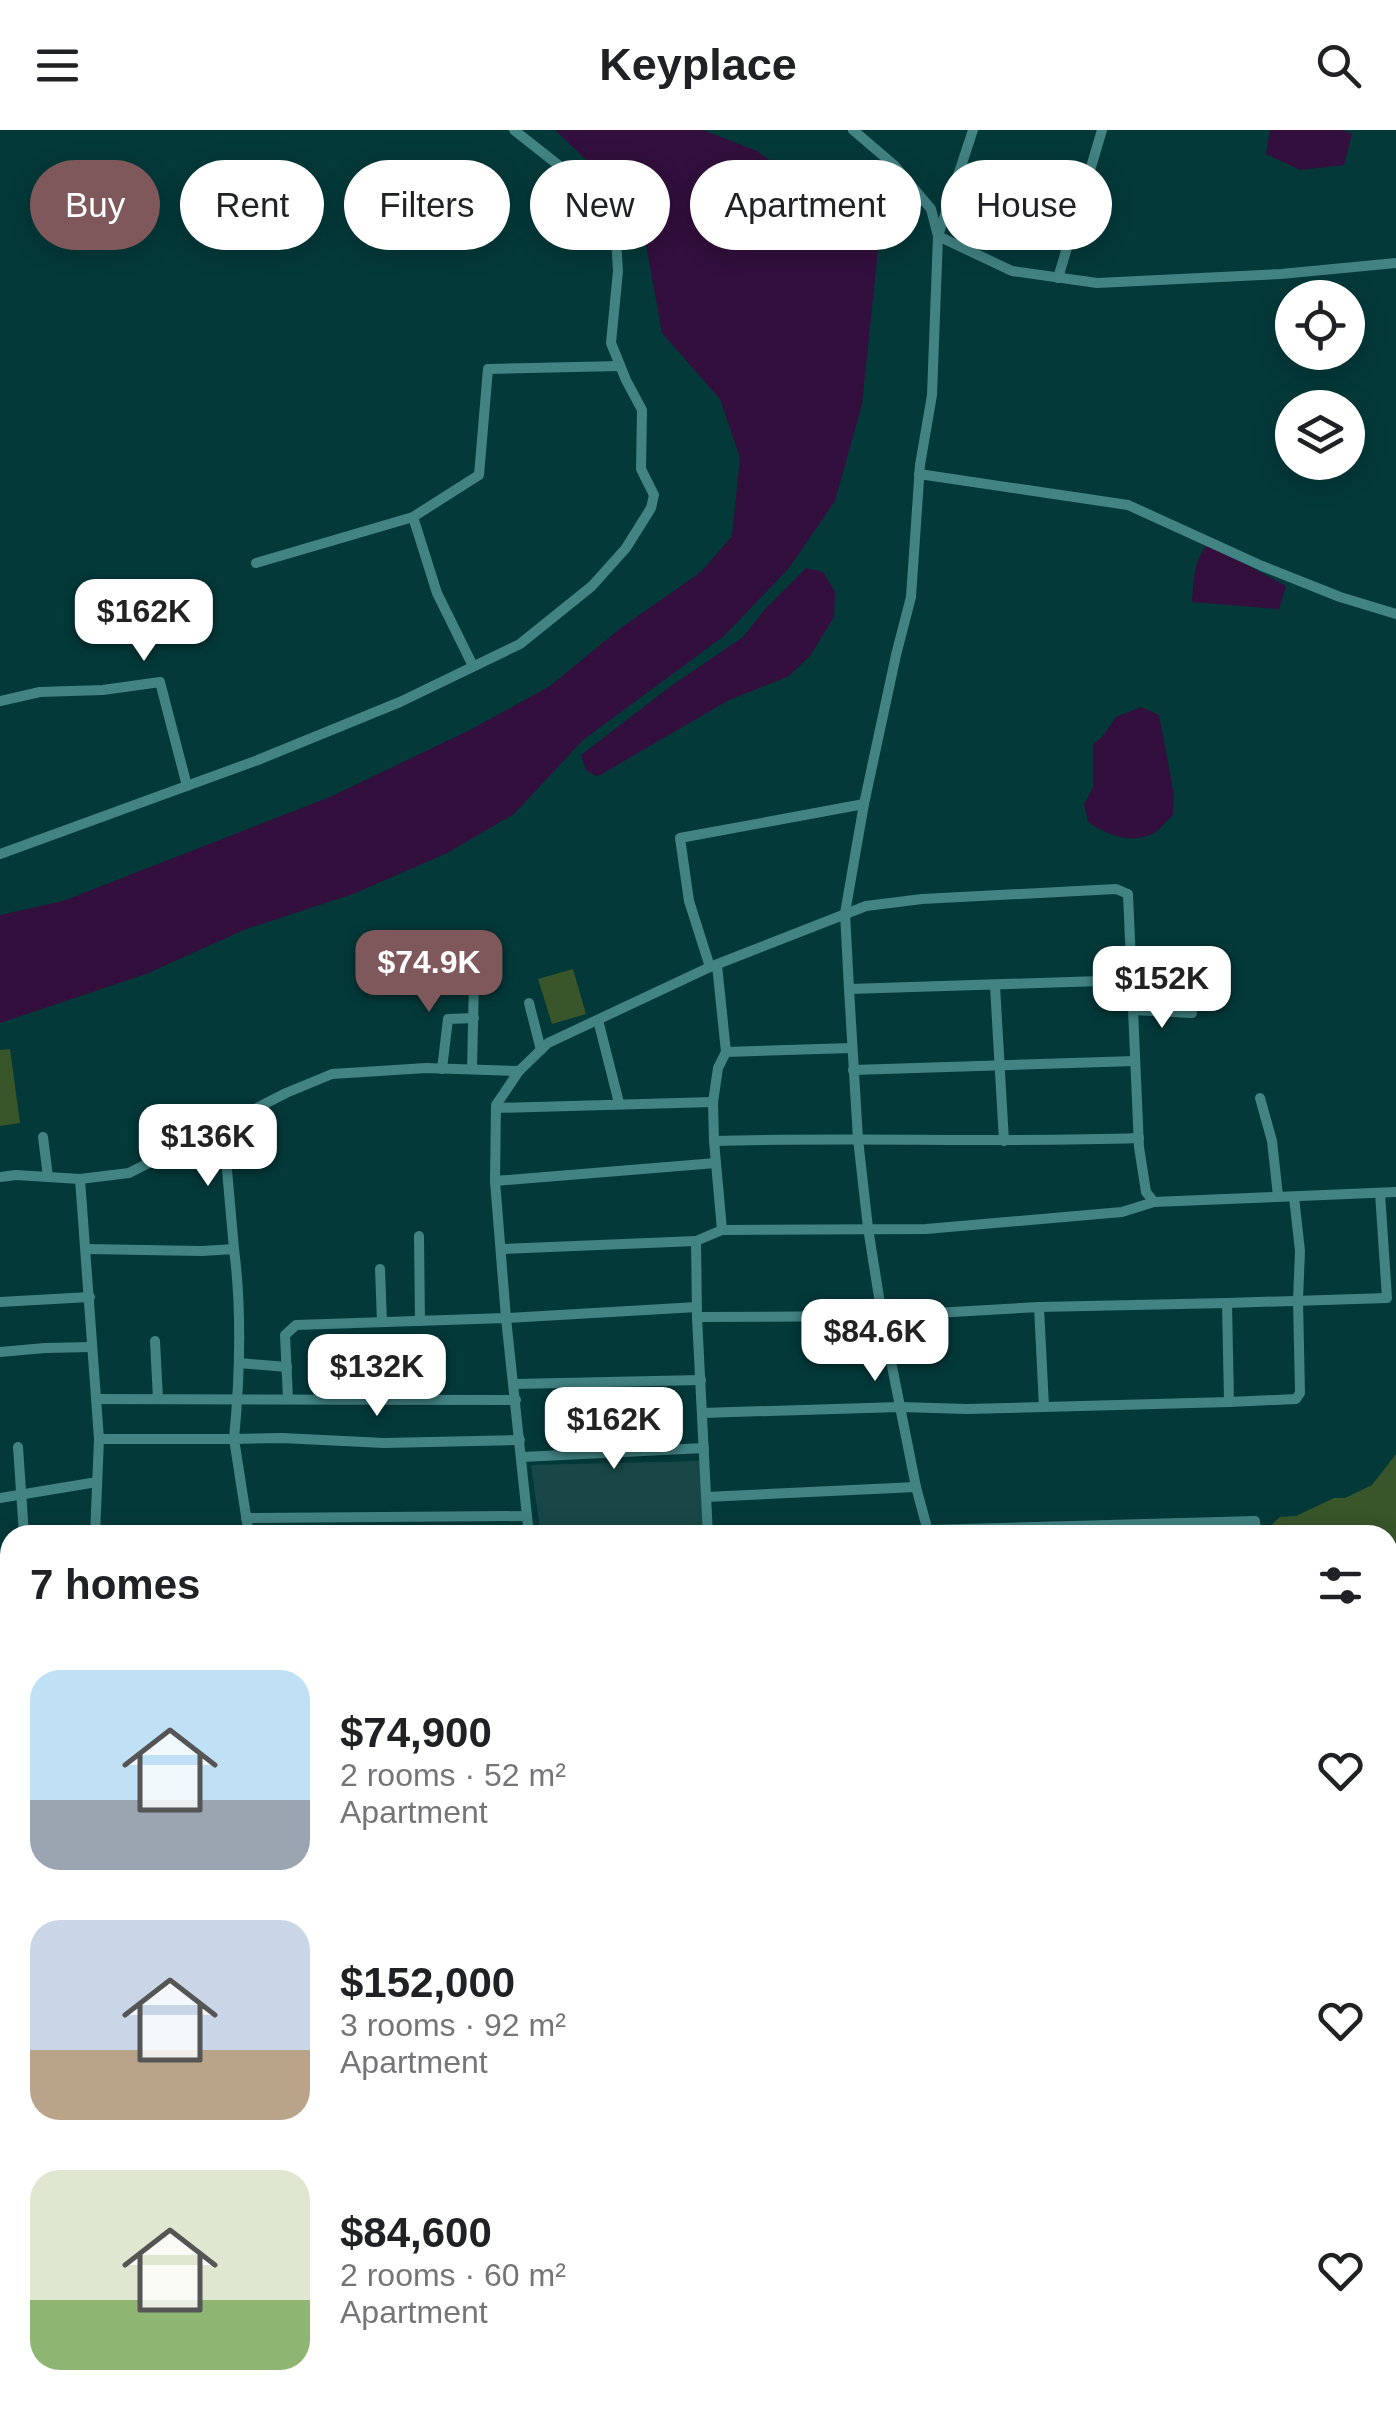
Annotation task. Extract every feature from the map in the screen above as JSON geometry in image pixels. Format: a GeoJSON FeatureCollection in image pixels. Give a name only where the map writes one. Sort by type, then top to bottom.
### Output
{"type":"FeatureCollection","features":[{"type":"Feature","properties":{"kind":"street"},"geometry":{"type":"LineString","coordinates":[[0,854],[258,760],[400,702],[520,644],[592,586],[626,548],[651,508],[654,495],[641,469],[642,410],[611,343],[618,271],[615,222],[595,194],[514,130]]}},
{"type":"Feature","properties":{"kind":"street"},"geometry":{"type":"LineString","coordinates":[[853,130],[894,166],[931,209],[938,236]]}},
{"type":"Feature","properties":{"kind":"street"},"geometry":{"type":"LineString","coordinates":[[926,1525],[882,1316],[868,1228],[852,1070],[846,913],[864,804],[910,596],[919,474],[932,395],[938,236],[973,130]]}},
{"type":"Feature","properties":{"kind":"street"},"geometry":{"type":"LineString","coordinates":[[1058,278],[1102,130]]}},
{"type":"Feature","properties":{"kind":"street"},"geometry":{"type":"LineString","coordinates":[[938,236],[1012,271],[1097,283],[1281,274],[1396,262]]}},
{"type":"Feature","properties":{"kind":"street"},"geometry":{"type":"LineString","coordinates":[[256,563],[413,517],[479,476],[488,369],[620,366]]}},
{"type":"Feature","properties":{"kind":"street"},"geometry":{"type":"LineString","coordinates":[[919,474],[1128,506],[1262,566],[1396,614]]}},
{"type":"Feature","properties":{"kind":"street"},"geometry":{"type":"LineString","coordinates":[[413,517],[437,593],[473,666]]}},
{"type":"Feature","properties":{"kind":"street"},"geometry":{"type":"LineString","coordinates":[[0,701],[40,692],[103,690],[160,682],[187,786]]}},
{"type":"Feature","properties":{"kind":"street"},"geometry":{"type":"LineString","coordinates":[[722,1230],[713,1102],[718,1068],[726,1052],[714,966],[689,901],[680,838],[864,804]]}},
{"type":"Feature","properties":{"kind":"street"},"geometry":{"type":"LineString","coordinates":[[528,1525],[500,1249],[495,1181],[496,1108],[519,1070],[548,1043],[714,966],[866,906],[922,899],[1116,889],[1128,894],[1139,1138],[1146,1192],[1154,1202]]}},
{"type":"Feature","properties":{"kind":"street"},"geometry":{"type":"LineString","coordinates":[[472,1069],[474,980]]}},
{"type":"Feature","properties":{"kind":"street"},"geometry":{"type":"LineString","coordinates":[[849,989],[1132,980]]}},
{"type":"Feature","properties":{"kind":"street"},"geometry":{"type":"LineString","coordinates":[[995,986],[1004,1141]]}},
{"type":"Feature","properties":{"kind":"street"},"geometry":{"type":"LineString","coordinates":[[529,1003],[541,1050]]}},
{"type":"Feature","properties":{"kind":"street"},"geometry":{"type":"LineString","coordinates":[[440,1008],[448,1019],[442,1069]]}},
{"type":"Feature","properties":{"kind":"street"},"geometry":{"type":"LineString","coordinates":[[1133,1010],[1192,1012]]}},
{"type":"Feature","properties":{"kind":"street"},"geometry":{"type":"LineString","coordinates":[[448,1019],[474,1018]]}},
{"type":"Feature","properties":{"kind":"street"},"geometry":{"type":"LineString","coordinates":[[598,1020],[618,1103]]}},
{"type":"Feature","properties":{"kind":"street"},"geometry":{"type":"LineString","coordinates":[[726,1052],[852,1048]]}},
{"type":"Feature","properties":{"kind":"street"},"geometry":{"type":"LineString","coordinates":[[852,1070],[1136,1061]]}},
{"type":"Feature","properties":{"kind":"street"},"geometry":{"type":"LineString","coordinates":[[0,1177],[80,1179],[129,1173],[286,1092],[332,1074],[519,1070]]}},
{"type":"Feature","properties":{"kind":"street"},"geometry":{"type":"LineString","coordinates":[[1260,1098],[1272,1142],[1278,1196]]}},
{"type":"Feature","properties":{"kind":"street"},"geometry":{"type":"LineString","coordinates":[[496,1108],[713,1102]]}},
{"type":"Feature","properties":{"kind":"street"},"geometry":{"type":"LineString","coordinates":[[222,1125],[237,1274],[238,1399],[234,1439],[247,1525]]}},
{"type":"Feature","properties":{"kind":"street"},"geometry":{"type":"LineString","coordinates":[[43,1136],[48,1177]]}},
{"type":"Feature","properties":{"kind":"street"},"geometry":{"type":"LineString","coordinates":[[714,1141],[1139,1138]]}},
{"type":"Feature","properties":{"kind":"street"},"geometry":{"type":"LineString","coordinates":[[495,1181],[716,1163]]}},
{"type":"Feature","properties":{"kind":"street"},"geometry":{"type":"LineString","coordinates":[[80,1179],[99,1439],[96,1525]]}},
{"type":"Feature","properties":{"kind":"street"},"geometry":{"type":"LineString","coordinates":[[288,1399],[285,1334],[296,1326],[697,1312],[882,1316],[1039,1307],[1387,1298],[1380,1192]]}},
{"type":"Feature","properties":{"kind":"street"},"geometry":{"type":"LineString","coordinates":[[500,1249],[696,1241],[722,1230],[926,1229],[1122,1212],[1154,1202],[1396,1192]]}},
{"type":"Feature","properties":{"kind":"street"},"geometry":{"type":"LineString","coordinates":[[702,1413],[1296,1398],[1300,1251],[1294,1197]]}},
{"type":"Feature","properties":{"kind":"street"},"geometry":{"type":"LineString","coordinates":[[419,1236],[420,1322]]}},
{"type":"Feature","properties":{"kind":"street"},"geometry":{"type":"LineString","coordinates":[[696,1241],[707,1525]]}},
{"type":"Feature","properties":{"kind":"street"},"geometry":{"type":"LineString","coordinates":[[86,1249],[234,1248]]}},
{"type":"Feature","properties":{"kind":"street"},"geometry":{"type":"LineString","coordinates":[[380,1269],[382,1322]]}},
{"type":"Feature","properties":{"kind":"street"},"geometry":{"type":"LineString","coordinates":[[0,1302],[90,1297]]}},
{"type":"Feature","properties":{"kind":"street"},"geometry":{"type":"LineString","coordinates":[[1226,1303],[1229,1402]]}},
{"type":"Feature","properties":{"kind":"street"},"geometry":{"type":"LineString","coordinates":[[1039,1307],[1044,1407]]}},
{"type":"Feature","properties":{"kind":"street"},"geometry":{"type":"LineString","coordinates":[[156,1342],[158,1399]]}},
{"type":"Feature","properties":{"kind":"street"},"geometry":{"type":"LineString","coordinates":[[0,1352],[92,1347]]}},
{"type":"Feature","properties":{"kind":"street"},"geometry":{"type":"LineString","coordinates":[[238,1363],[287,1367]]}},
{"type":"Feature","properties":{"kind":"street"},"geometry":{"type":"LineString","coordinates":[[514,1384],[700,1380]]}},
{"type":"Feature","properties":{"kind":"street"},"geometry":{"type":"LineString","coordinates":[[96,1399],[516,1400]]}},
{"type":"Feature","properties":{"kind":"street"},"geometry":{"type":"LineString","coordinates":[[99,1439],[282,1438],[384,1443],[520,1440]]}},
{"type":"Feature","properties":{"kind":"street"},"geometry":{"type":"LineString","coordinates":[[18,1447],[23,1525]]}},
{"type":"Feature","properties":{"kind":"street"},"geometry":{"type":"LineString","coordinates":[[522,1457],[704,1448]]}},
{"type":"Feature","properties":{"kind":"street"},"geometry":{"type":"LineString","coordinates":[[0,1498],[98,1482]]}},
{"type":"Feature","properties":{"kind":"street"},"geometry":{"type":"LineString","coordinates":[[706,1497],[916,1487]]}},
{"type":"Feature","properties":{"kind":"street"},"geometry":{"type":"LineString","coordinates":[[246,1518],[527,1516]]}},
{"type":"Feature","properties":{"kind":"street"},"geometry":{"type":"LineString","coordinates":[[1145,1525],[1254,1521],[1255,1525]]}},
{"type":"Feature","properties":{"kind":"shaded area"},"geometry":{"type":"Polygon","coordinates":[[[555,130],[703,130],[757,151],[769,160],[690,160],[690,250],[878,250],[862,404],[835,501],[789,568],[724,636],[583,740],[514,814],[447,853],[353,894],[246,929],[146,974],[0,1023],[0,915],[63,901],[330,797],[472,729],[550,686],[622,627],[701,572],[732,536],[740,458],[720,399],[662,333],[647,250],[670,250],[670,160],[586,160],[555,130]]]}},
{"type":"Feature","properties":{"kind":"shaded area"},"geometry":{"type":"Polygon","coordinates":[[[1270,130],[1343,130],[1352,134],[1344,165],[1300,170],[1266,154],[1270,130]]]}},
{"type":"Feature","properties":{"kind":"shaded area"},"geometry":{"type":"Polygon","coordinates":[[[1208,544],[1286,586],[1279,609],[1192,602],[1197,564],[1208,544]]]}},
{"type":"Feature","properties":{"kind":"shaded area"},"geometry":{"type":"Polygon","coordinates":[[[806,568],[823,572],[835,592],[834,617],[810,656],[789,676],[727,701],[600,775],[586,770],[581,755],[743,637],[806,568]]]}},
{"type":"Feature","properties":{"kind":"shaded area"},"geometry":{"type":"Polygon","coordinates":[[[1141,707],[1159,715],[1174,795],[1173,815],[1154,833],[1128,838],[1088,822],[1084,805],[1093,787],[1093,744],[1116,717],[1141,707]]]}},
{"type":"Feature","properties":{"kind":"shaded area"},"geometry":{"type":"Polygon","coordinates":[[[700,1461],[703,1525],[540,1525],[531,1465],[700,1461]]]}},
{"type":"Feature","properties":{"kind":"green space"},"geometry":{"type":"Polygon","coordinates":[[[573,969],[586,1014],[552,1024],[538,979],[573,969]]]}},
{"type":"Feature","properties":{"kind":"green space"},"geometry":{"type":"Polygon","coordinates":[[[10,1049],[20,1123],[0,1126],[0,1050],[10,1049]]]}},
{"type":"Feature","properties":{"kind":"green space"},"geometry":{"type":"Polygon","coordinates":[[[1396,1454],[1396,1525],[1272,1525],[1280,1517],[1296,1516],[1372,1485],[1396,1454]]]}}]}
